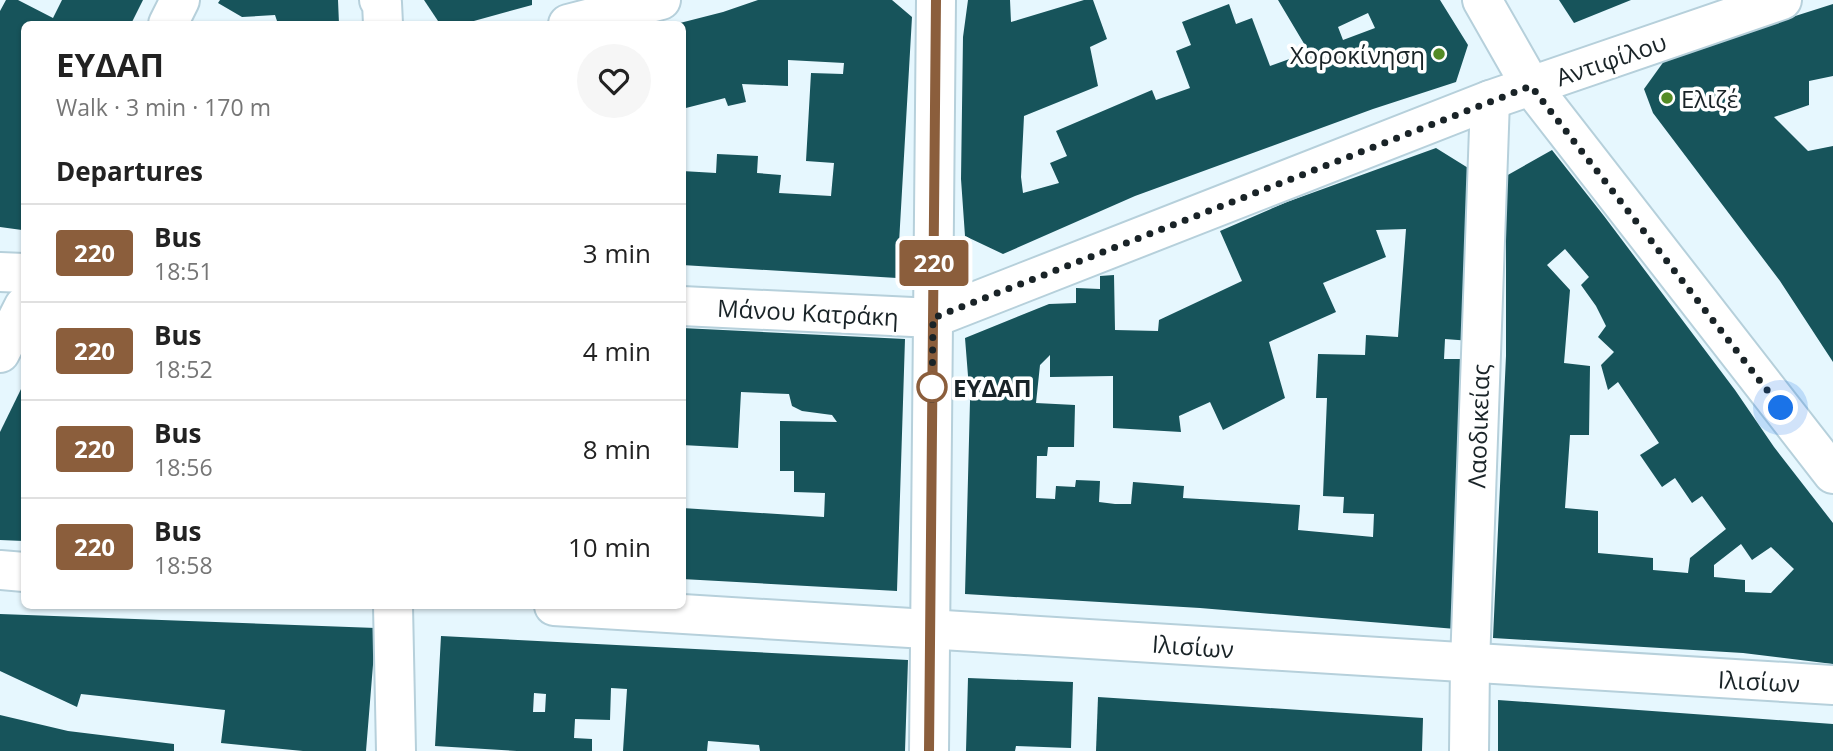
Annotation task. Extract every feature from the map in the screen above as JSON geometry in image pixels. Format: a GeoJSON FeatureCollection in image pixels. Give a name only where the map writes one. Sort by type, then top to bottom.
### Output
{"type":"FeatureCollection","features":[{"type":"Feature","properties":{"kind":"street"},"geometry":{"type":"LineString","coordinates":[[170,21],[180,0]]}},
{"type":"Feature","properties":{"kind":"street"},"geometry":{"type":"LineString","coordinates":[[379,0],[382,3],[383,21]]}},
{"type":"Feature","properties":{"kind":"street"},"geometry":{"type":"LineString","coordinates":[[584,14],[661,0]]}},
{"type":"Feature","properties":{"kind":"street"},"geometry":{"type":"LineString","coordinates":[[929,751],[936,0]]}},
{"type":"Feature","properties":{"kind":"street"},"geometry":{"type":"LineString","coordinates":[[1482,0],[1531,86],[1827,456]]}},
{"type":"Feature","properties":{"kind":"street","name":"Αντιφίλου"},"geometry":{"type":"LineString","coordinates":[[933,318],[1490,100],[1782,0]]}},
{"type":"Feature","properties":{"kind":"street","name":"Λαοδικείας"},"geometry":{"type":"LineString","coordinates":[[1469,751],[1490,100]]}},
{"type":"Feature","properties":{"kind":"street"},"geometry":{"type":"LineString","coordinates":[[0,272],[21,273]]}},
{"type":"Feature","properties":{"kind":"street","name":"Μάνου Κατράκη"},"geometry":{"type":"LineString","coordinates":[[686,306],[933,318]]}},
{"type":"Feature","properties":{"kind":"street"},"geometry":{"type":"LineString","coordinates":[[0,353],[21,312]]}},
{"type":"Feature","properties":{"kind":"street"},"geometry":{"type":"LineString","coordinates":[[0,570],[21,572]]}},
{"type":"Feature","properties":{"kind":"street"},"geometry":{"type":"LineString","coordinates":[[393,609],[396,751]]}},
{"type":"Feature","properties":{"kind":"street","name":"Ιλισίων"},"geometry":{"type":"LineString","coordinates":[[603,609],[1833,685]]}},
{"type":"Feature","properties":{"kind":"building"},"geometry":{"type":"Polygon","coordinates":[[[6,0],[18,0],[53,18],[62,0],[143,0],[132,21],[21,21],[21,230],[0,227],[0,11],[6,0]]]}},
{"type":"Feature","properties":{"kind":"building"},"geometry":{"type":"Polygon","coordinates":[[[220,0],[338,0],[339,21],[277,21],[275,15],[242,17],[218,3],[220,0]]]}},
{"type":"Feature","properties":{"kind":"building"},"geometry":{"type":"Polygon","coordinates":[[[424,0],[532,0],[532,5],[474,21],[438,21],[424,0]]]}},
{"type":"Feature","properties":{"kind":"building"},"geometry":{"type":"Polygon","coordinates":[[[758,0],[892,0],[912,17],[897,278],[686,265],[686,171],[716,173],[717,154],[758,156],[757,173],[781,175],[779,193],[831,196],[834,163],[806,161],[811,73],[843,74],[844,63],[788,60],[788,86],[742,84],[746,102],[728,106],[725,98],[686,108],[686,21],[758,0]]]}},
{"type":"Feature","properties":{"kind":"building"},"geometry":{"type":"Polygon","coordinates":[[[968,0],[1010,0],[1011,22],[1084,0],[1093,0],[1107,39],[1090,47],[1098,86],[1024,116],[1021,177],[1023,193],[1059,183],[1050,163],[1067,156],[1056,131],[1152,90],[1156,100],[1190,88],[1176,51],[1191,45],[1182,22],[1229,4],[1236,24],[1252,18],[1270,66],[1309,52],[1278,0],[1440,0],[1468,45],[1456,82],[1373,109],[1135,196],[1003,254],[965,236],[961,179],[963,37],[968,0]],[[1368,13],[1338,27],[1343,40],[1375,28],[1368,13]]]}},
{"type":"Feature","properties":{"kind":"building"},"geometry":{"type":"Polygon","coordinates":[[[1559,0],[1631,0],[1574,23],[1559,0]]]}},
{"type":"Feature","properties":{"kind":"building"},"geometry":{"type":"Polygon","coordinates":[[[1833,4],[1833,76],[1809,81],[1809,105],[1774,117],[1808,151],[1833,146],[1833,362],[1780,281],[1653,113],[1644,89],[1667,57],[1833,4]]]}},
{"type":"Feature","properties":{"kind":"building"},"geometry":{"type":"Polygon","coordinates":[[[1436,148],[1473,171],[1471,341],[1445,339],[1444,359],[1465,359],[1456,629],[1200,608],[965,594],[970,401],[965,338],[1049,304],[1076,303],[1076,288],[1100,289],[1100,276],[1114,275],[1115,330],[1158,331],[1159,320],[1242,281],[1220,231],[1287,202],[1436,148]],[[1406,229],[1376,230],[1386,257],[1323,283],[1336,312],[1269,342],[1285,398],[1223,430],[1210,402],[1179,416],[1181,432],[1113,428],[1113,376],[1050,377],[1050,355],[1040,365],[1036,403],[1075,405],[1074,447],[1048,447],[1047,456],[1037,456],[1036,498],[1055,499],[1056,486],[1075,487],[1076,480],[1100,481],[1099,502],[1115,504],[1131,504],[1133,482],[1184,486],[1183,498],[1300,505],[1298,530],[1373,537],[1374,514],[1343,513],[1344,497],[1323,496],[1327,398],[1316,398],[1318,354],[1365,355],[1366,335],[1398,337],[1406,229]]]}},
{"type":"Feature","properties":{"kind":"building"},"geometry":{"type":"Polygon","coordinates":[[[1552,150],[1833,523],[1833,664],[1743,653],[1493,638],[1506,356],[1506,176],[1552,150]],[[1565,249],[1547,265],[1570,290],[1564,363],[1590,366],[1589,435],[1570,435],[1565,508],[1598,511],[1598,553],[1653,558],[1653,570],[1688,573],[1690,558],[1726,529],[1702,496],[1692,503],[1675,478],[1662,487],[1640,455],[1659,443],[1618,382],[1608,390],[1601,365],[1614,352],[1598,337],[1606,326],[1581,285],[1589,277],[1565,249]],[[1741,544],[1714,565],[1714,577],[1745,580],[1745,592],[1771,593],[1794,569],[1771,547],[1752,560],[1741,544]]]}},
{"type":"Feature","properties":{"kind":"building"},"geometry":{"type":"Polygon","coordinates":[[[686,328],[905,339],[897,591],[686,579],[686,508],[824,517],[825,493],[794,492],[794,471],[780,471],[780,421],[837,422],[832,415],[802,411],[792,406],[789,394],[741,392],[738,448],[686,445],[686,328]]]}},
{"type":"Feature","properties":{"kind":"building"},"geometry":{"type":"Polygon","coordinates":[[[21,389],[21,541],[0,540],[0,432],[21,389]]]}},
{"type":"Feature","properties":{"kind":"building"},"geometry":{"type":"Polygon","coordinates":[[[0,614],[376,628],[366,751],[303,751],[221,743],[225,710],[81,694],[77,707],[0,671],[0,614]]]}},
{"type":"Feature","properties":{"kind":"building"},"geometry":{"type":"Polygon","coordinates":[[[441,636],[908,660],[905,751],[760,751],[759,745],[708,741],[707,751],[623,751],[627,689],[611,688],[610,720],[575,719],[574,738],[592,739],[592,751],[517,751],[435,746],[441,636]],[[534,693],[533,712],[545,712],[546,694],[534,693]]]}},
{"type":"Feature","properties":{"kind":"building"},"geometry":{"type":"Polygon","coordinates":[[[968,678],[1073,682],[1071,748],[1016,746],[1015,751],[966,751],[968,678]]]}},
{"type":"Feature","properties":{"kind":"building"},"geometry":{"type":"Polygon","coordinates":[[[1098,697],[1423,718],[1422,751],[1096,751],[1098,697]]]}},
{"type":"Feature","properties":{"kind":"building"},"geometry":{"type":"Polygon","coordinates":[[[1498,700],[1833,724],[1833,751],[1498,751],[1498,700]]]}},
{"type":"Feature","properties":{"kind":"building"},"geometry":{"type":"Polygon","coordinates":[[[0,715],[68,731],[174,744],[174,751],[0,751],[0,715]]]}},
{"type":"Feature","properties":{"kind":"bus line","name":"220"},"geometry":{"type":"LineString","coordinates":[[929,751],[936,0]]}},
{"type":"Feature","properties":{"kind":"place","name":"Χοροκίνηση"},"geometry":{"type":"Point","coordinates":[1439,54]}},
{"type":"Feature","properties":{"kind":"place","name":"Ελιζέ"},"geometry":{"type":"Point","coordinates":[1667,98]}},
{"type":"Feature","properties":{"kind":"place","name":"ΕΥΔΑΠ"},"geometry":{"type":"Point","coordinates":[932,387]}},
{"type":"Feature","properties":{"kind":"route"},"geometry":{"type":"LineString","coordinates":[[932,387],[932,400],[933,318],[1531,86],[1781,408]]}}]}
